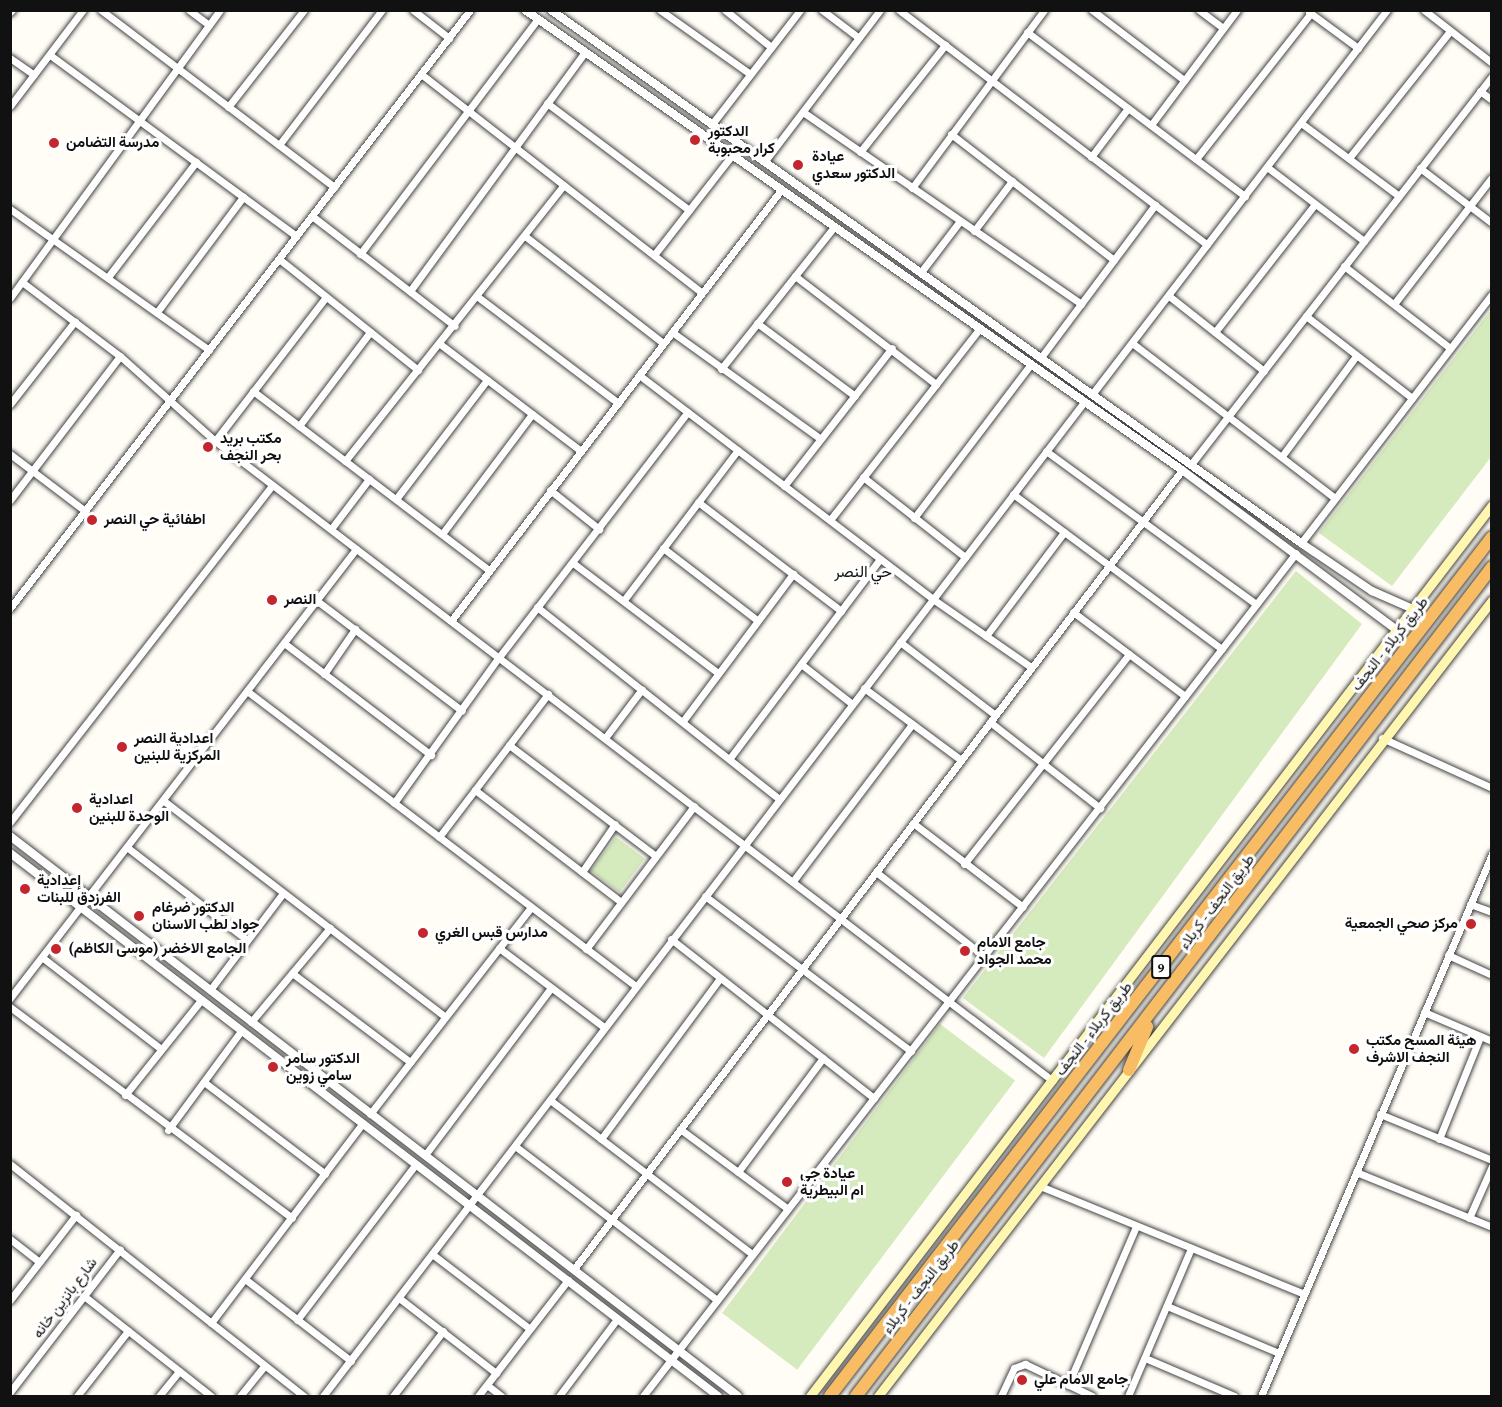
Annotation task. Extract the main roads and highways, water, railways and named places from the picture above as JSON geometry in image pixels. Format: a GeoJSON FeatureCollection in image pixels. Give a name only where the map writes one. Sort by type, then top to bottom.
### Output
{"type":"FeatureCollection","features":[{"type":"Feature","properties":{"kind":"highway","name":"طريق کربلاء - النجف"},"geometry":{"type":"LineString","coordinates":[[830,1396],[1491,537]]}},
{"type":"Feature","properties":{"kind":"highway","name":"طريق النجف - کربلاء"},"geometry":{"type":"LineString","coordinates":[[856,1396],[1491,567]]}},
{"type":"Feature","properties":{"kind":"highway"},"geometry":{"type":"LineString","coordinates":[[1458,613],[1491,581]]}},
{"type":"Feature","properties":{"kind":"highway"},"geometry":{"type":"LineString","coordinates":[[1129,1070],[1154,1009]]}},
{"type":"Feature","properties":{"kind":"main road"},"geometry":{"type":"LineString","coordinates":[[810,1396],[1053,1081],[1491,504]]}},
{"type":"Feature","properties":{"kind":"main road"},"geometry":{"type":"LineString","coordinates":[[878,1396],[1382,738],[1491,600]]}},
{"type":"Feature","properties":{"kind":"place","name":"الدكتور كرار محبوبة"},"geometry":{"type":"Point","coordinates":[695,140]}},
{"type":"Feature","properties":{"kind":"place","name":"مدرسة التضامن"},"geometry":{"type":"Point","coordinates":[54,143]}},
{"type":"Feature","properties":{"kind":"place","name":"عيادة الدكتور سعدي"},"geometry":{"type":"Point","coordinates":[798,165]}},
{"type":"Feature","properties":{"kind":"place","name":"مكتب بريد بحر النجف"},"geometry":{"type":"Point","coordinates":[208,447]}},
{"type":"Feature","properties":{"kind":"place","name":"اطفائية حي النصر"},"geometry":{"type":"Point","coordinates":[92,520]}},
{"type":"Feature","properties":{"kind":"place","name":"النصر"},"geometry":{"type":"Point","coordinates":[272,600]}},
{"type":"Feature","properties":{"kind":"place","name":"اعدادية النصر المركزية للبنين"},"geometry":{"type":"Point","coordinates":[122,747]}},
{"type":"Feature","properties":{"kind":"place","name":"اعدادية الوحدة للبنين"},"geometry":{"type":"Point","coordinates":[77,808]}},
{"type":"Feature","properties":{"kind":"place","name":"إعدادية الفرزدق للبنات"},"geometry":{"type":"Point","coordinates":[25,889]}},
{"type":"Feature","properties":{"kind":"place","name":"الدكتور ضرغام جواد لطب الاسنان"},"geometry":{"type":"Point","coordinates":[139,916]}},
{"type":"Feature","properties":{"kind":"place","name":"مركز صحي الجمعية"},"geometry":{"type":"Point","coordinates":[1471,924]}},
{"type":"Feature","properties":{"kind":"place","name":"مدارس قبس الغري"},"geometry":{"type":"Point","coordinates":[423,933]}},
{"type":"Feature","properties":{"kind":"place","name":"الجامع الاخضر (موسى الكاظم)"},"geometry":{"type":"Point","coordinates":[56,949]}},
{"type":"Feature","properties":{"kind":"place","name":"جامع الامام محمد الجواد"},"geometry":{"type":"Point","coordinates":[965,951]}},
{"type":"Feature","properties":{"kind":"place","name":"هيئة المسح مكتب النجف الاشرف"},"geometry":{"type":"Point","coordinates":[1354,1049]}},
{"type":"Feature","properties":{"kind":"place","name":"الدكتور سامر سامي زوين"},"geometry":{"type":"Point","coordinates":[273,1067]}},
{"type":"Feature","properties":{"kind":"place","name":"عيادة جي ام البيطرية"},"geometry":{"type":"Point","coordinates":[787,1182]}},
{"type":"Feature","properties":{"kind":"place","name":"جامع الامام علي"},"geometry":{"type":"Point","coordinates":[1022,1380]}},
{"type":"Feature","properties":{"kind":"district","name":"حي النصر"},"geometry":{"type":"Point","coordinates":[863,572]}}]}
